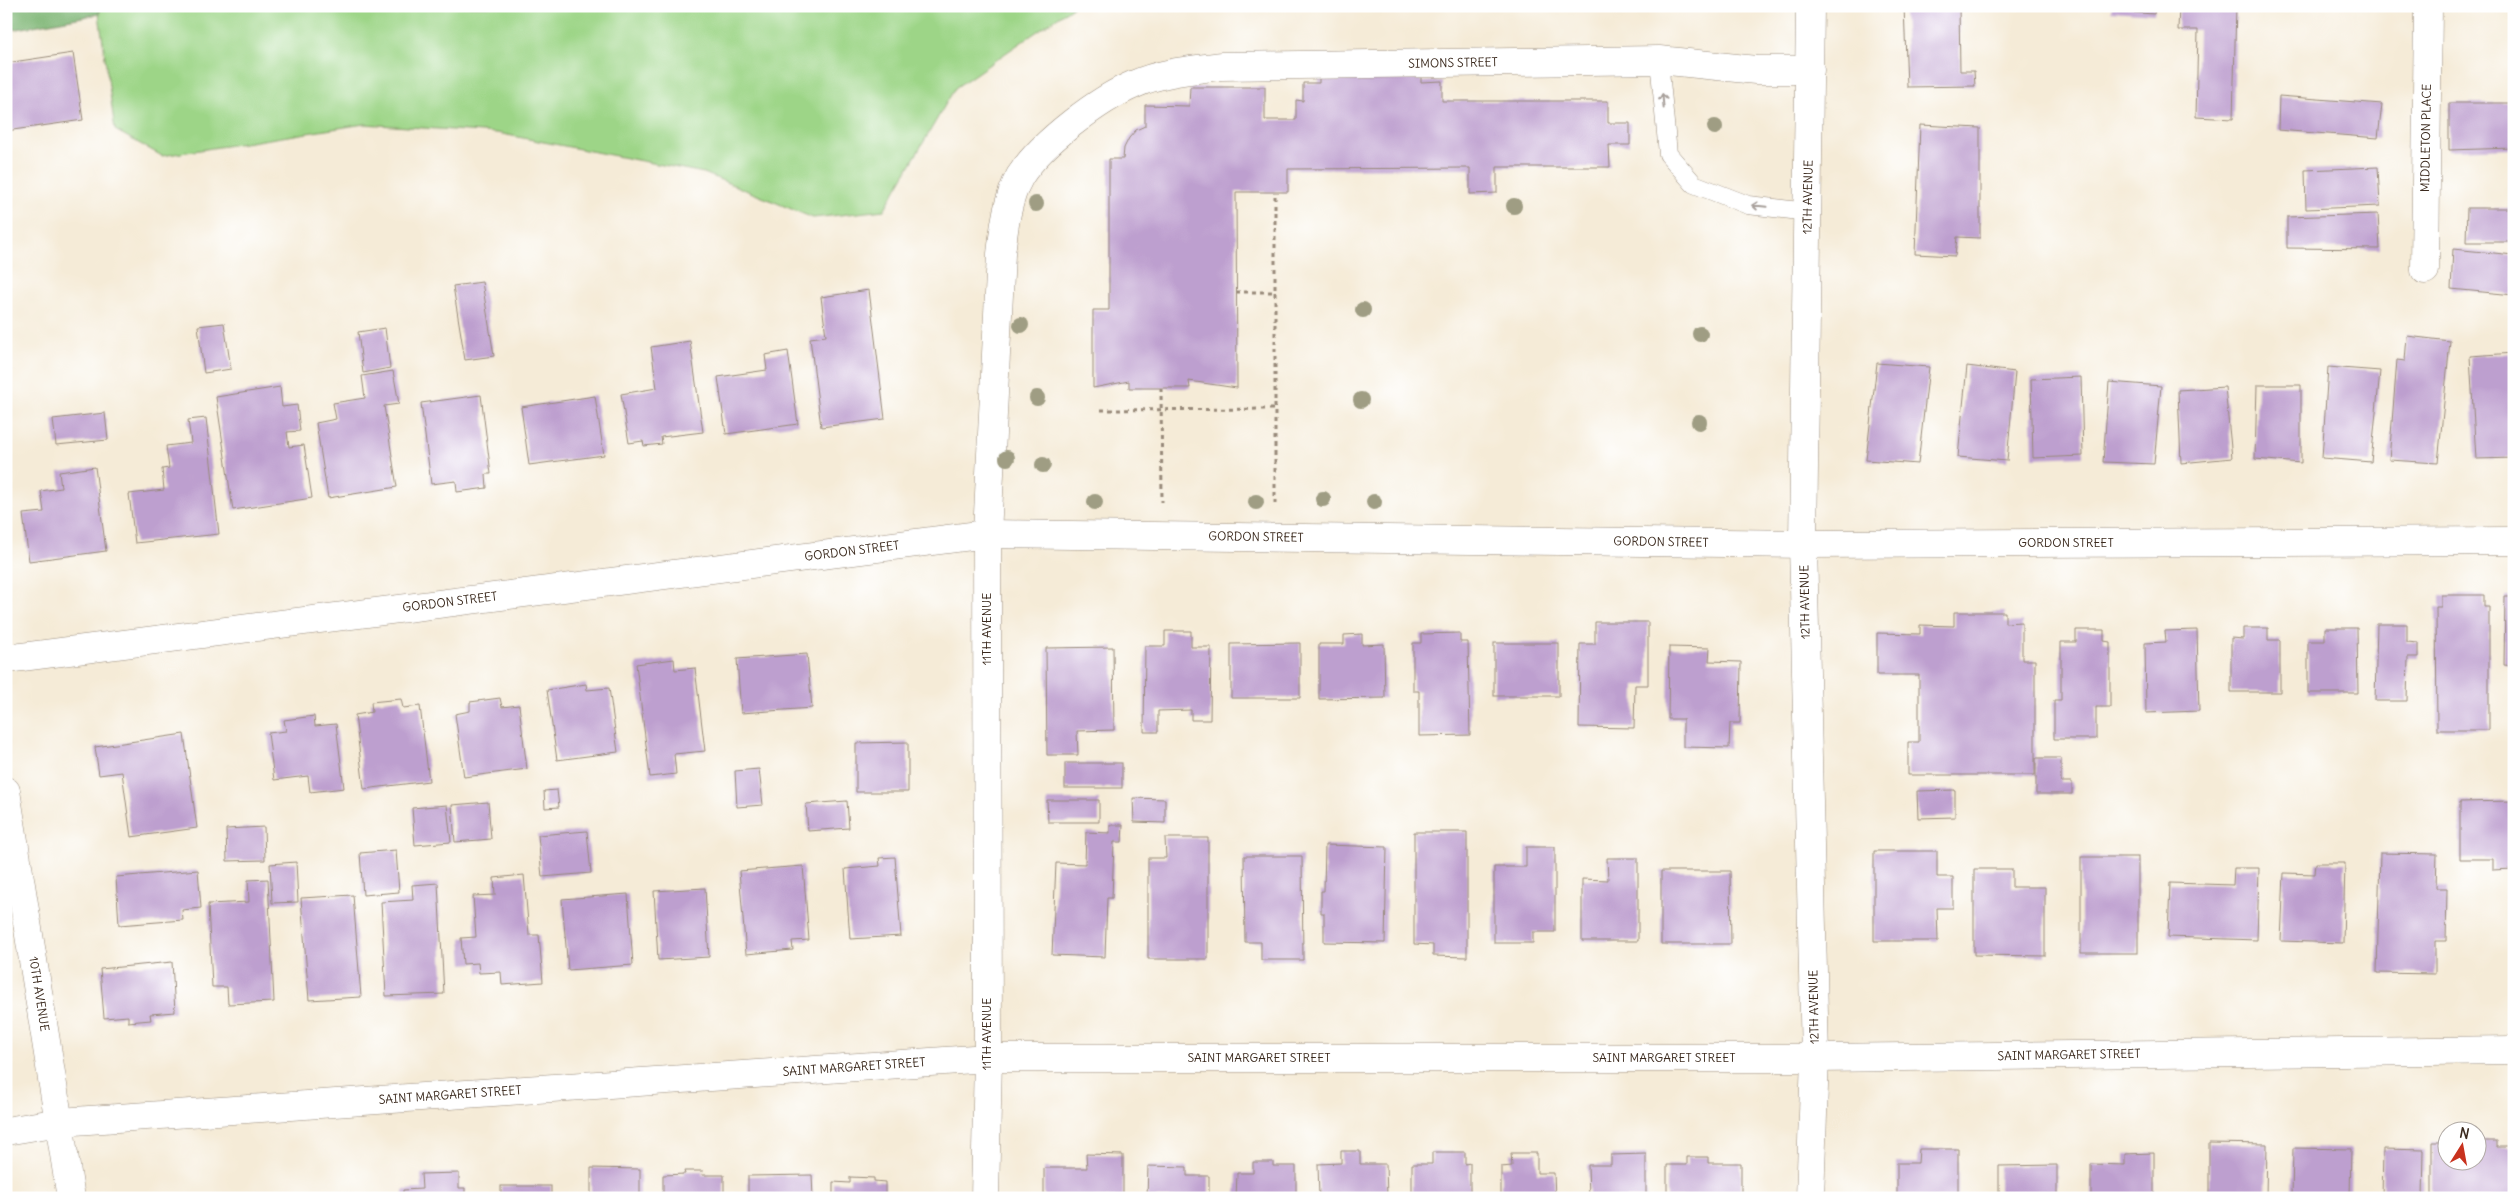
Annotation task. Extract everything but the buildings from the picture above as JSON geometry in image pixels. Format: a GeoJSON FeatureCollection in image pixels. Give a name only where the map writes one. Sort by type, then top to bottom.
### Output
{"type":"FeatureCollection","features":[{"type":"Feature","properties":{"kind":"street","name":"12TH AVENUE"},"geometry":{"type":"LineString","coordinates":[[1810,6],[1803,544],[1815,1058],[1810,1198]]}},
{"type":"Feature","properties":{"kind":"street","name":"MIDDLETON PLACE"},"geometry":{"type":"LineString","coordinates":[[2425,270],[2428,6]]}},
{"type":"Feature","properties":{"kind":"street","name":"SIMONS STREET"},"geometry":{"type":"LineString","coordinates":[[1104,102],[1144,81],[1170,73],[1221,66],[1659,60],[1756,70],[1810,70]]}},
{"type":"Feature","properties":{"kind":"street","name":"11TH AVENUE"},"geometry":{"type":"LineString","coordinates":[[985,1198],[988,1058],[987,534],[1000,254],[1007,213],[1020,177],[1044,147],[1071,124],[1104,102]]}},
{"type":"Feature","properties":{"kind":"street","name":"GORDON STREET"},"geometry":{"type":"LineString","coordinates":[[6,659],[987,534],[1803,544],[2514,541]]}},
{"type":"Feature","properties":{"kind":"street","name":"10TH AVENUE"},"geometry":{"type":"LineString","coordinates":[[6,791],[71,1198]]}},
{"type":"Feature","properties":{"kind":"street","name":"SAINT MARGARET STREET"},"geometry":{"type":"LineString","coordinates":[[6,1131],[60,1122],[988,1058],[1815,1058],[2514,1050]]}},
{"type":"Feature","properties":{"kind":"lane"},"geometry":{"type":"LineString","coordinates":[[1659,60],[1668,154],[1694,184],[1748,205],[1808,212]]}},
{"type":"Feature","properties":{"kind":"path"},"geometry":{"type":"LineString","coordinates":[[1275,192],[1275,538]]}},
{"type":"Feature","properties":{"kind":"path"},"geometry":{"type":"LineString","coordinates":[[1236,292],[1275,292]]}},
{"type":"Feature","properties":{"kind":"path"},"geometry":{"type":"LineString","coordinates":[[1162,388],[1162,536]]}},
{"type":"Feature","properties":{"kind":"path"},"geometry":{"type":"LineString","coordinates":[[1101,410],[1275,409]]}},
{"type":"Feature","properties":{"kind":"green space"},"geometry":{"type":"Polygon","coordinates":[[[6,6],[101,6],[99,14],[6,31],[6,6]]]}},
{"type":"Feature","properties":{"kind":"green space"},"geometry":{"type":"Polygon","coordinates":[[[101,6],[1074,6],[955,88],[884,210],[813,218],[704,173],[497,133],[364,124],[162,156],[115,130],[99,14],[101,6]]]}}]}
